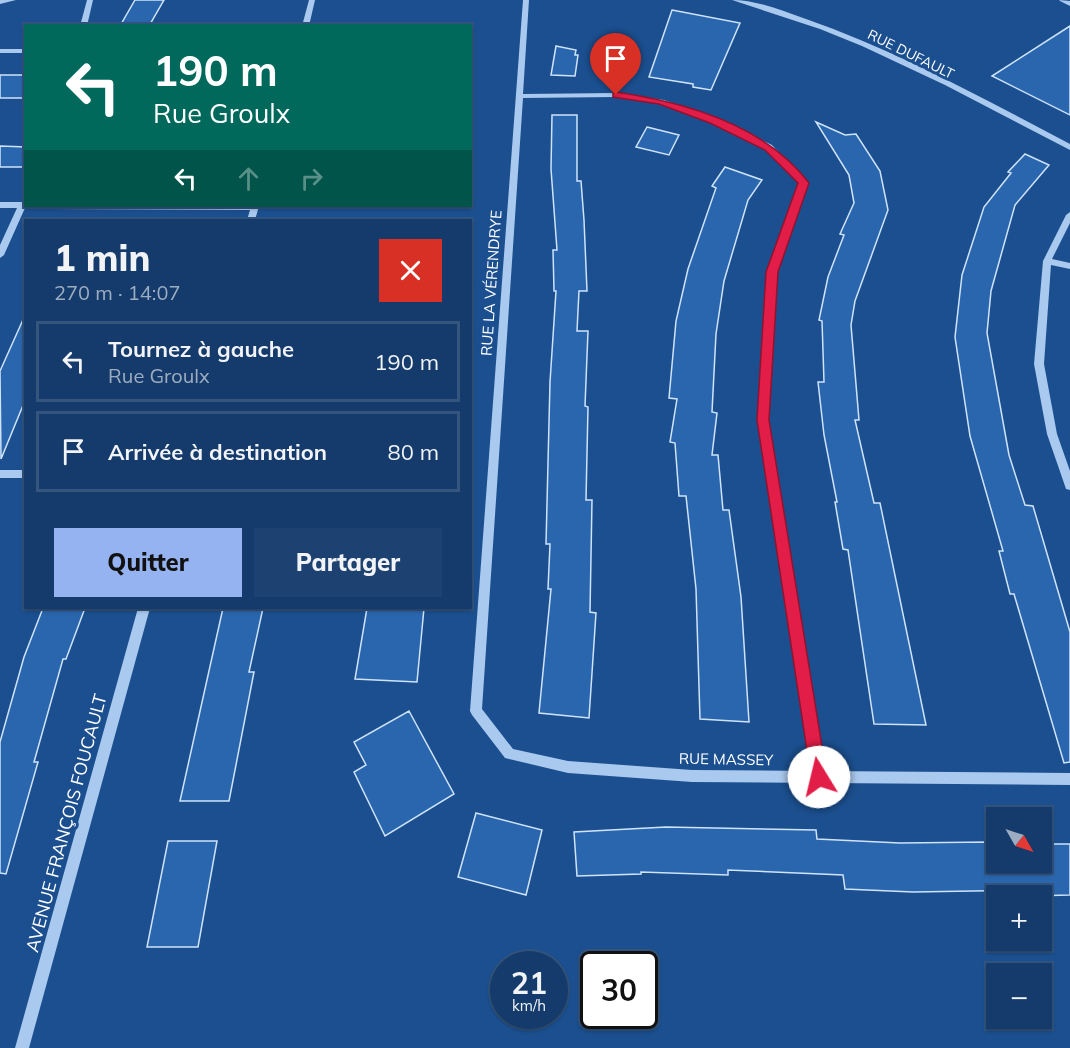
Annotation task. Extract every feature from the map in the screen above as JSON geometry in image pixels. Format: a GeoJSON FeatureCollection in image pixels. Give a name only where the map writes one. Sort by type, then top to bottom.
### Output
{"type":"FeatureCollection","features":[{"type":"Feature","properties":{"kind":"street"},"geometry":{"type":"LineString","coordinates":[[0,2],[13,0]]}},
{"type":"Feature","properties":{"kind":"street"},"geometry":{"type":"LineString","coordinates":[[84,24],[90,0]]}},
{"type":"Feature","properties":{"kind":"street"},"geometry":{"type":"LineString","coordinates":[[305,24],[312,0]]}},
{"type":"Feature","properties":{"kind":"street","name":"RUE LA VÉRENDRYE"},"geometry":{"type":"LineString","coordinates":[[476,711],[526,0]]}},
{"type":"Feature","properties":{"kind":"street","name":"RUE DUFAULT"},"geometry":{"type":"LineString","coordinates":[[735,0],[765,7],[872,47],[1070,147]]}},
{"type":"Feature","properties":{"kind":"street"},"geometry":{"type":"LineString","coordinates":[[1062,0],[1070,4]]}},
{"type":"Feature","properties":{"kind":"street"},"geometry":{"type":"LineString","coordinates":[[0,51],[24,51]]}},
{"type":"Feature","properties":{"kind":"street"},"geometry":{"type":"LineString","coordinates":[[520,96],[616,95],[661,102],[714,121],[769,147],[803,183],[772,272],[763,420],[819,777]]}},
{"type":"Feature","properties":{"kind":"street"},"geometry":{"type":"LineString","coordinates":[[0,205],[24,205],[0,255]]}},
{"type":"Feature","properties":{"kind":"street"},"geometry":{"type":"LineString","coordinates":[[1070,215],[1047,261],[1039,364],[1052,435],[1070,486]]}},
{"type":"Feature","properties":{"kind":"street"},"geometry":{"type":"LineString","coordinates":[[1047,261],[1070,267]]}},
{"type":"Feature","properties":{"kind":"street"},"geometry":{"type":"LineString","coordinates":[[0,474],[24,474]]}},
{"type":"Feature","properties":{"kind":"street","name":"AVENUE FRANÇOIS FOUCAULT"},"geometry":{"type":"LineString","coordinates":[[22,1048],[144,609]]}},
{"type":"Feature","properties":{"kind":"street","name":"RUE MASSEY"},"geometry":{"type":"LineString","coordinates":[[476,711],[509,754],[568,767],[692,776],[1070,779]]}},
{"type":"Feature","properties":{"kind":"building"},"geometry":{"type":"Polygon","coordinates":[[[135,0],[164,0],[150,24],[121,24],[135,0]]]}},
{"type":"Feature","properties":{"kind":"building"},"geometry":{"type":"Polygon","coordinates":[[[672,10],[740,23],[711,90],[693,87],[693,84],[649,77],[672,10]]]}},
{"type":"Feature","properties":{"kind":"building"},"geometry":{"type":"Polygon","coordinates":[[[1070,26],[1070,115],[992,76],[1070,26]]]}},
{"type":"Feature","properties":{"kind":"building"},"geometry":{"type":"Polygon","coordinates":[[[556,46],[576,50],[575,55],[578,55],[575,76],[551,75],[556,46]]]}},
{"type":"Feature","properties":{"kind":"building"},"geometry":{"type":"Polygon","coordinates":[[[0,75],[24,75],[24,98],[0,98],[0,75]]]}},
{"type":"Feature","properties":{"kind":"building"},"geometry":{"type":"Polygon","coordinates":[[[552,115],[577,115],[577,181],[581,181],[584,220],[587,291],[579,291],[577,331],[588,331],[585,406],[588,407],[586,500],[592,500],[590,612],[596,613],[589,718],[539,713],[551,589],[548,589],[550,544],[546,544],[550,382],[556,291],[554,291],[553,250],[557,250],[551,169],[552,115]]]}},
{"type":"Feature","properties":{"kind":"building"},"geometry":{"type":"Polygon","coordinates":[[[816,122],[845,135],[856,134],[880,171],[888,210],[855,301],[851,325],[859,420],[855,420],[874,503],[880,503],[926,725],[874,724],[848,550],[843,549],[835,502],[837,502],[824,435],[818,382],[824,382],[822,321],[819,320],[828,277],[844,235],[840,234],[854,203],[849,175],[816,122]]]}},
{"type":"Feature","properties":{"kind":"building"},"geometry":{"type":"Polygon","coordinates":[[[647,127],[679,135],[669,155],[636,147],[647,127]]]}},
{"type":"Feature","properties":{"kind":"building"},"geometry":{"type":"Polygon","coordinates":[[[0,146],[24,147],[24,167],[0,167],[0,146]]]}},
{"type":"Feature","properties":{"kind":"building"},"geometry":{"type":"Polygon","coordinates":[[[1025,154],[1049,165],[1015,205],[991,291],[987,333],[1009,455],[1025,505],[1033,506],[1070,632],[1070,762],[1064,763],[1014,594],[1010,594],[999,551],[1003,551],[970,436],[955,337],[962,275],[984,207],[1011,173],[1008,172],[1025,154]]]}},
{"type":"Feature","properties":{"kind":"building"},"geometry":{"type":"Polygon","coordinates":[[[725,167],[762,180],[748,200],[724,281],[716,334],[712,412],[717,413],[712,455],[718,455],[723,510],[729,510],[741,597],[749,722],[700,719],[696,589],[686,496],[679,496],[675,443],[670,442],[677,399],[669,398],[676,321],[688,269],[716,188],[712,186],[725,167]]]}},
{"type":"Feature","properties":{"kind":"building"},"geometry":{"type":"Polygon","coordinates":[[[24,317],[24,403],[1,459],[0,371],[24,317]]]}},
{"type":"Feature","properties":{"kind":"building"},"geometry":{"type":"Polygon","coordinates":[[[43,609],[85,609],[66,659],[63,659],[34,762],[38,762],[6,874],[0,873],[0,742],[24,657],[43,609]]]}},
{"type":"Feature","properties":{"kind":"building"},"geometry":{"type":"Polygon","coordinates":[[[223,609],[263,609],[249,672],[254,672],[229,801],[180,801],[223,609]]]}},
{"type":"Feature","properties":{"kind":"building"},"geometry":{"type":"Polygon","coordinates":[[[367,609],[424,609],[417,682],[355,679],[367,609]]]}},
{"type":"Feature","properties":{"kind":"building"},"geometry":{"type":"Polygon","coordinates":[[[409,711],[454,794],[385,836],[354,772],[366,765],[354,742],[409,711]]]}},
{"type":"Feature","properties":{"kind":"building"},"geometry":{"type":"Polygon","coordinates":[[[476,813],[542,830],[526,895],[458,877],[476,813]]]}},
{"type":"Feature","properties":{"kind":"building"},"geometry":{"type":"Polygon","coordinates":[[[666,827],[816,830],[817,839],[900,843],[986,842],[986,873],[1052,873],[1052,844],[1070,844],[1070,895],[1052,895],[1052,885],[986,885],[986,891],[913,892],[845,889],[843,875],[728,870],[728,875],[641,872],[641,874],[577,876],[574,832],[666,827]]]}},
{"type":"Feature","properties":{"kind":"building"},"geometry":{"type":"Polygon","coordinates":[[[168,841],[217,841],[198,947],[147,947],[168,841]]]}},
{"type":"Feature","properties":{"kind":"route"},"geometry":{"type":"LineString","coordinates":[[616,95],[661,102],[714,121],[769,147],[803,183],[772,272],[763,420],[819,777]]}}]}
